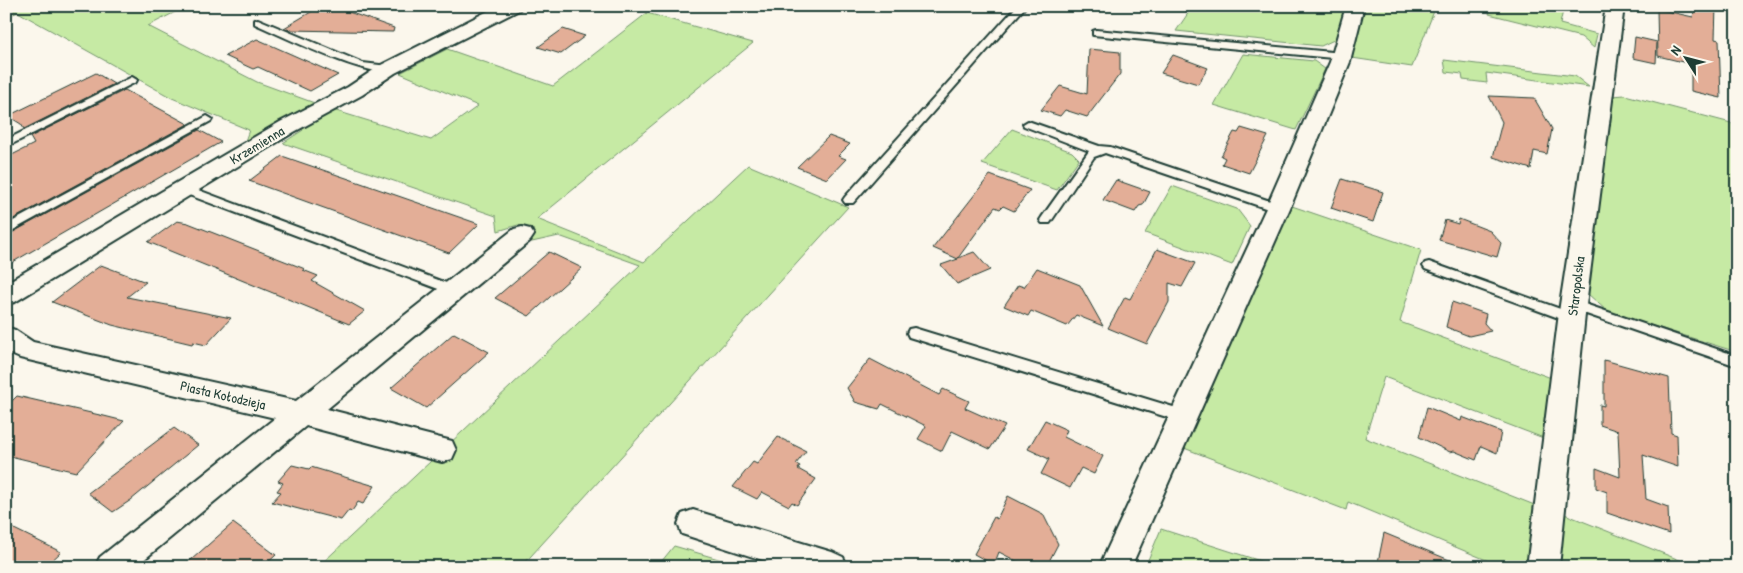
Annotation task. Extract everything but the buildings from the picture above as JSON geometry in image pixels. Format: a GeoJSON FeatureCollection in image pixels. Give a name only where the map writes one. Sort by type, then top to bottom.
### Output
{"type":"FeatureCollection","features":[{"type":"Feature","properties":{"kind":"street","name":"Krzemienna"},"geometry":{"type":"LineString","coordinates":[[6,295],[287,126],[370,83],[388,70],[513,6]]}},
{"type":"Feature","properties":{"kind":"street"},"geometry":{"type":"LineString","coordinates":[[1115,567],[1278,208],[1343,56],[1355,6]]}},
{"type":"Feature","properties":{"kind":"street","name":"Staropolska"},"geometry":{"type":"LineString","coordinates":[[1544,567],[1572,311],[1615,6]]}},
{"type":"Feature","properties":{"kind":"street"},"geometry":{"type":"LineString","coordinates":[[111,567],[298,414],[522,235]]}},
{"type":"Feature","properties":{"kind":"street","name":"Piasta Kołodzieja"},"geometry":{"type":"LineString","coordinates":[[6,337],[17,346],[29,351],[250,401],[442,450]]}},
{"type":"Feature","properties":{"kind":"street"},"geometry":{"type":"LineString","coordinates":[[693,524],[832,567]]}},
{"type":"Feature","properties":{"kind":"lane"},"geometry":{"type":"LineString","coordinates":[[849,200],[1022,6]]}},
{"type":"Feature","properties":{"kind":"lane"},"geometry":{"type":"LineString","coordinates":[[258,22],[361,66],[388,70]]}},
{"type":"Feature","properties":{"kind":"lane"},"geometry":{"type":"LineString","coordinates":[[1096,33],[1343,56]]}},
{"type":"Feature","properties":{"kind":"lane"},"geometry":{"type":"LineString","coordinates":[[6,144],[132,80]]}},
{"type":"Feature","properties":{"kind":"lane"},"geometry":{"type":"LineString","coordinates":[[6,230],[207,119]]}},
{"type":"Feature","properties":{"kind":"lane"},"geometry":{"type":"LineString","coordinates":[[1028,124],[1098,150]]}},
{"type":"Feature","properties":{"kind":"lane"},"geometry":{"type":"LineString","coordinates":[[1046,220],[1090,154],[1106,149],[1278,208]]}},
{"type":"Feature","properties":{"kind":"lane"},"geometry":{"type":"LineString","coordinates":[[185,189],[452,290]]}},
{"type":"Feature","properties":{"kind":"lane"},"geometry":{"type":"LineString","coordinates":[[1428,266],[1737,361]]}},
{"type":"Feature","properties":{"kind":"lane"},"geometry":{"type":"LineString","coordinates":[[914,333],[1183,416]]}},
{"type":"Feature","properties":{"kind":"green space"},"geometry":{"type":"Polygon","coordinates":[[[6,6],[187,6],[148,26],[257,82],[320,105],[244,144],[249,130],[172,98],[18,12],[6,17],[6,6]]]}},
{"type":"Feature","properties":{"kind":"green space"},"geometry":{"type":"Polygon","coordinates":[[[1193,6],[1346,6],[1336,39],[1321,46],[1176,31],[1193,6]]]}},
{"type":"Feature","properties":{"kind":"green space"},"geometry":{"type":"Polygon","coordinates":[[[1365,6],[1436,6],[1412,67],[1352,58],[1365,6]]]}},
{"type":"Feature","properties":{"kind":"green space"},"geometry":{"type":"Polygon","coordinates":[[[1491,6],[1564,6],[1560,24],[1597,34],[1594,48],[1581,37],[1489,14],[1491,6]]]}},
{"type":"Feature","properties":{"kind":"green space"},"geometry":{"type":"Polygon","coordinates":[[[647,13],[753,43],[537,219],[644,262],[748,165],[848,207],[521,567],[318,567],[640,265],[559,236],[532,242],[523,238],[534,230],[518,225],[498,231],[496,216],[283,143],[303,130],[297,128],[333,110],[431,140],[478,106],[400,73],[447,49],[553,86],[647,13]]]}},
{"type":"Feature","properties":{"kind":"green space"},"geometry":{"type":"Polygon","coordinates":[[[1243,54],[1314,61],[1325,69],[1296,130],[1214,105],[1243,54]]]}},
{"type":"Feature","properties":{"kind":"green space"},"geometry":{"type":"Polygon","coordinates":[[[1444,60],[1575,76],[1589,87],[1486,73],[1487,83],[1463,80],[1462,74],[1446,72],[1444,60]]]}},
{"type":"Feature","properties":{"kind":"green space"},"geometry":{"type":"Polygon","coordinates":[[[1625,95],[1731,123],[1737,130],[1737,352],[1608,312],[1588,294],[1612,96],[1625,95]]]}},
{"type":"Feature","properties":{"kind":"green space"},"geometry":{"type":"Polygon","coordinates":[[[1012,129],[1072,152],[1079,159],[1057,190],[982,164],[1012,129]]]}},
{"type":"Feature","properties":{"kind":"green space"},"geometry":{"type":"Polygon","coordinates":[[[1172,186],[1237,209],[1250,226],[1232,265],[1145,233],[1172,186]]]}},
{"type":"Feature","properties":{"kind":"green space"},"geometry":{"type":"Polygon","coordinates":[[[1289,205],[1421,250],[1400,322],[1554,379],[1546,439],[1384,377],[1365,438],[1537,506],[1530,567],[1503,567],[1348,502],[1346,510],[1184,448],[1289,205]]]}},
{"type":"Feature","properties":{"kind":"green space"},"geometry":{"type":"Polygon","coordinates":[[[1562,513],[1697,567],[1557,567],[1562,513]]]}},
{"type":"Feature","properties":{"kind":"green space"},"geometry":{"type":"Polygon","coordinates":[[[1161,529],[1279,567],[1145,567],[1161,529]]]}},
{"type":"Feature","properties":{"kind":"green space"},"geometry":{"type":"Polygon","coordinates":[[[674,546],[746,567],[657,567],[674,546]]]}}]}
